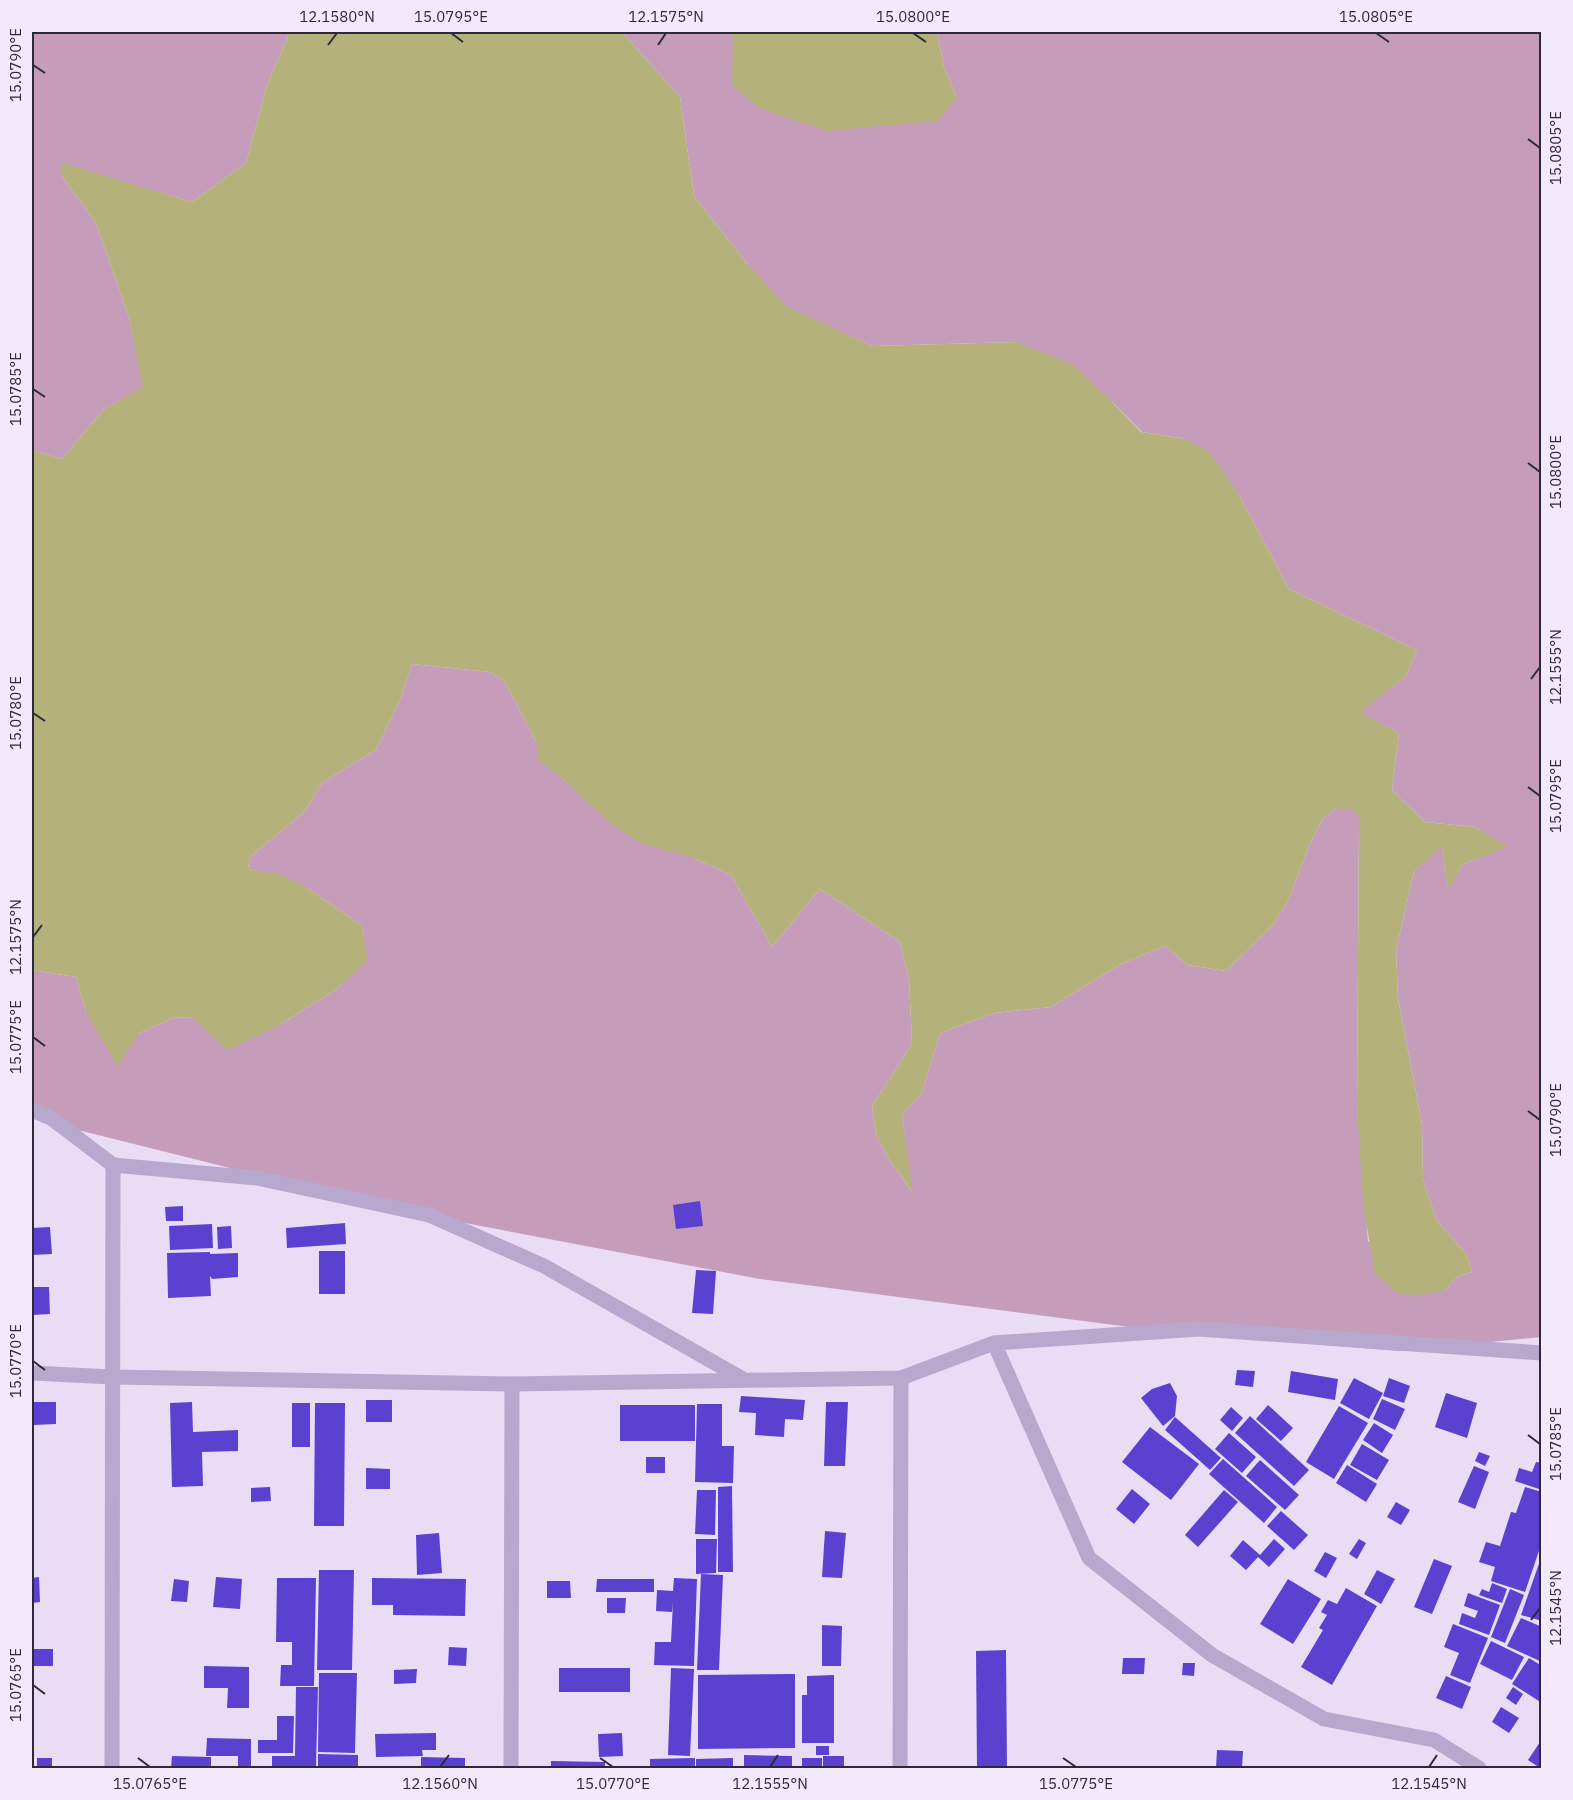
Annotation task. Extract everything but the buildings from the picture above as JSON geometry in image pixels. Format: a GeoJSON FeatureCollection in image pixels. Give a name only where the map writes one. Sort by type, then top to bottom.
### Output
{"type":"FeatureCollection","features":[{"type":"Feature","properties":{"kind":"street"},"geometry":{"type":"LineString","coordinates":[[32,1110],[51,1118],[113,1165],[256,1178],[429,1215],[544,1266],[745,1380]]}},
{"type":"Feature","properties":{"kind":"street"},"geometry":{"type":"LineString","coordinates":[[112,1768],[113,1165]]}},
{"type":"Feature","properties":{"kind":"street"},"geometry":{"type":"LineString","coordinates":[[32,1373],[112,1377],[512,1384],[901,1378],[994,1343],[1199,1329],[1542,1353]]}},
{"type":"Feature","properties":{"kind":"street"},"geometry":{"type":"LineString","coordinates":[[994,1343],[1089,1558],[1212,1655],[1324,1719],[1434,1740],[1479,1768]]}},
{"type":"Feature","properties":{"kind":"street"},"geometry":{"type":"LineString","coordinates":[[900,1768],[901,1378]]}},
{"type":"Feature","properties":{"kind":"street"},"geometry":{"type":"LineString","coordinates":[[511,1768],[512,1384]]}},
{"type":"Feature","properties":{"kind":"shaded area"},"geometry":{"type":"Polygon","coordinates":[[[32,32],[290,32],[267,85],[246,163],[192,202],[62,164],[62,176],[96,223],[129,317],[144,387],[103,410],[62,459],[32,450],[32,32]]]}},
{"type":"Feature","properties":{"kind":"shaded area"},"geometry":{"type":"Polygon","coordinates":[[[290,32],[622,32],[680,97],[694,196],[745,261],[786,306],[872,346],[1017,342],[1072,364],[1141,432],[1185,439],[1210,452],[1239,495],[1289,589],[1417,650],[1406,676],[1360,713],[1399,733],[1392,790],[1425,822],[1475,827],[1508,847],[1463,864],[1448,890],[1442,847],[1414,872],[1396,950],[1398,998],[1422,1124],[1423,1179],[1437,1221],[1467,1255],[1472,1272],[1457,1277],[1445,1290],[1420,1295],[1398,1294],[1375,1274],[1363,1205],[1357,1106],[1359,818],[1352,808],[1333,810],[1322,820],[1309,846],[1289,899],[1273,925],[1226,971],[1187,965],[1165,946],[1121,964],[1051,1007],[994,1013],[940,1033],[922,1093],[902,1115],[913,1192],[890,1161],[876,1135],[872,1106],[912,1044],[909,979],[900,942],[820,889],[772,947],[731,875],[694,858],[640,843],[611,824],[564,780],[537,759],[537,743],[505,682],[490,672],[412,664],[401,698],[376,750],[323,782],[304,812],[250,857],[248,869],[282,875],[309,889],[362,926],[368,960],[338,988],[278,1026],[228,1050],[191,1017],[173,1018],[138,1034],[118,1067],[86,1012],[76,977],[32,970],[32,450],[62,459],[103,410],[143,387],[129,317],[96,223],[62,176],[62,163],[192,202],[246,163],[267,85],[290,32]]]}},
{"type":"Feature","properties":{"kind":"shaded area"},"geometry":{"type":"Polygon","coordinates":[[[622,32],[727,32],[957,98],[944,67],[937,32],[1541,32],[1541,1337],[1399,1351],[1184,1334],[760,1279],[402,1211],[78,1130],[32,1110],[32,970],[76,977],[86,1012],[138,1034],[173,1018],[191,1017],[204,1028],[278,1026],[338,988],[367,960],[362,926],[309,889],[282,876],[248,869],[250,857],[304,812],[323,782],[376,750],[401,698],[412,664],[490,672],[505,682],[537,743],[538,759],[564,780],[694,858],[731,875],[772,947],[820,889],[900,942],[909,979],[912,1044],[872,1106],[876,1135],[890,1161],[912,1191],[902,1115],[922,1093],[940,1033],[994,1013],[1051,1007],[1121,964],[1165,946],[1187,965],[1226,971],[1273,925],[1289,899],[1309,846],[1322,820],[1333,810],[1352,807],[1359,817],[1357,1106],[1368,1241],[1445,1290],[1457,1277],[1472,1272],[1467,1255],[1437,1221],[1423,1179],[1422,1124],[1398,998],[1396,950],[1414,872],[1442,846],[1448,889],[1463,864],[1507,847],[1475,827],[1425,822],[1392,790],[1399,733],[1359,713],[1406,676],[1417,650],[1289,589],[1239,495],[1185,439],[1142,432],[1112,402],[1017,342],[872,346],[786,307],[745,261],[694,196],[680,97],[622,32]]]}},
{"type":"Feature","properties":{"kind":"shaded area"},"geometry":{"type":"Polygon","coordinates":[[[727,32],[937,32],[944,67],[957,98],[938,121],[827,131],[760,108],[732,85],[733,35],[727,32]]]}}]}
